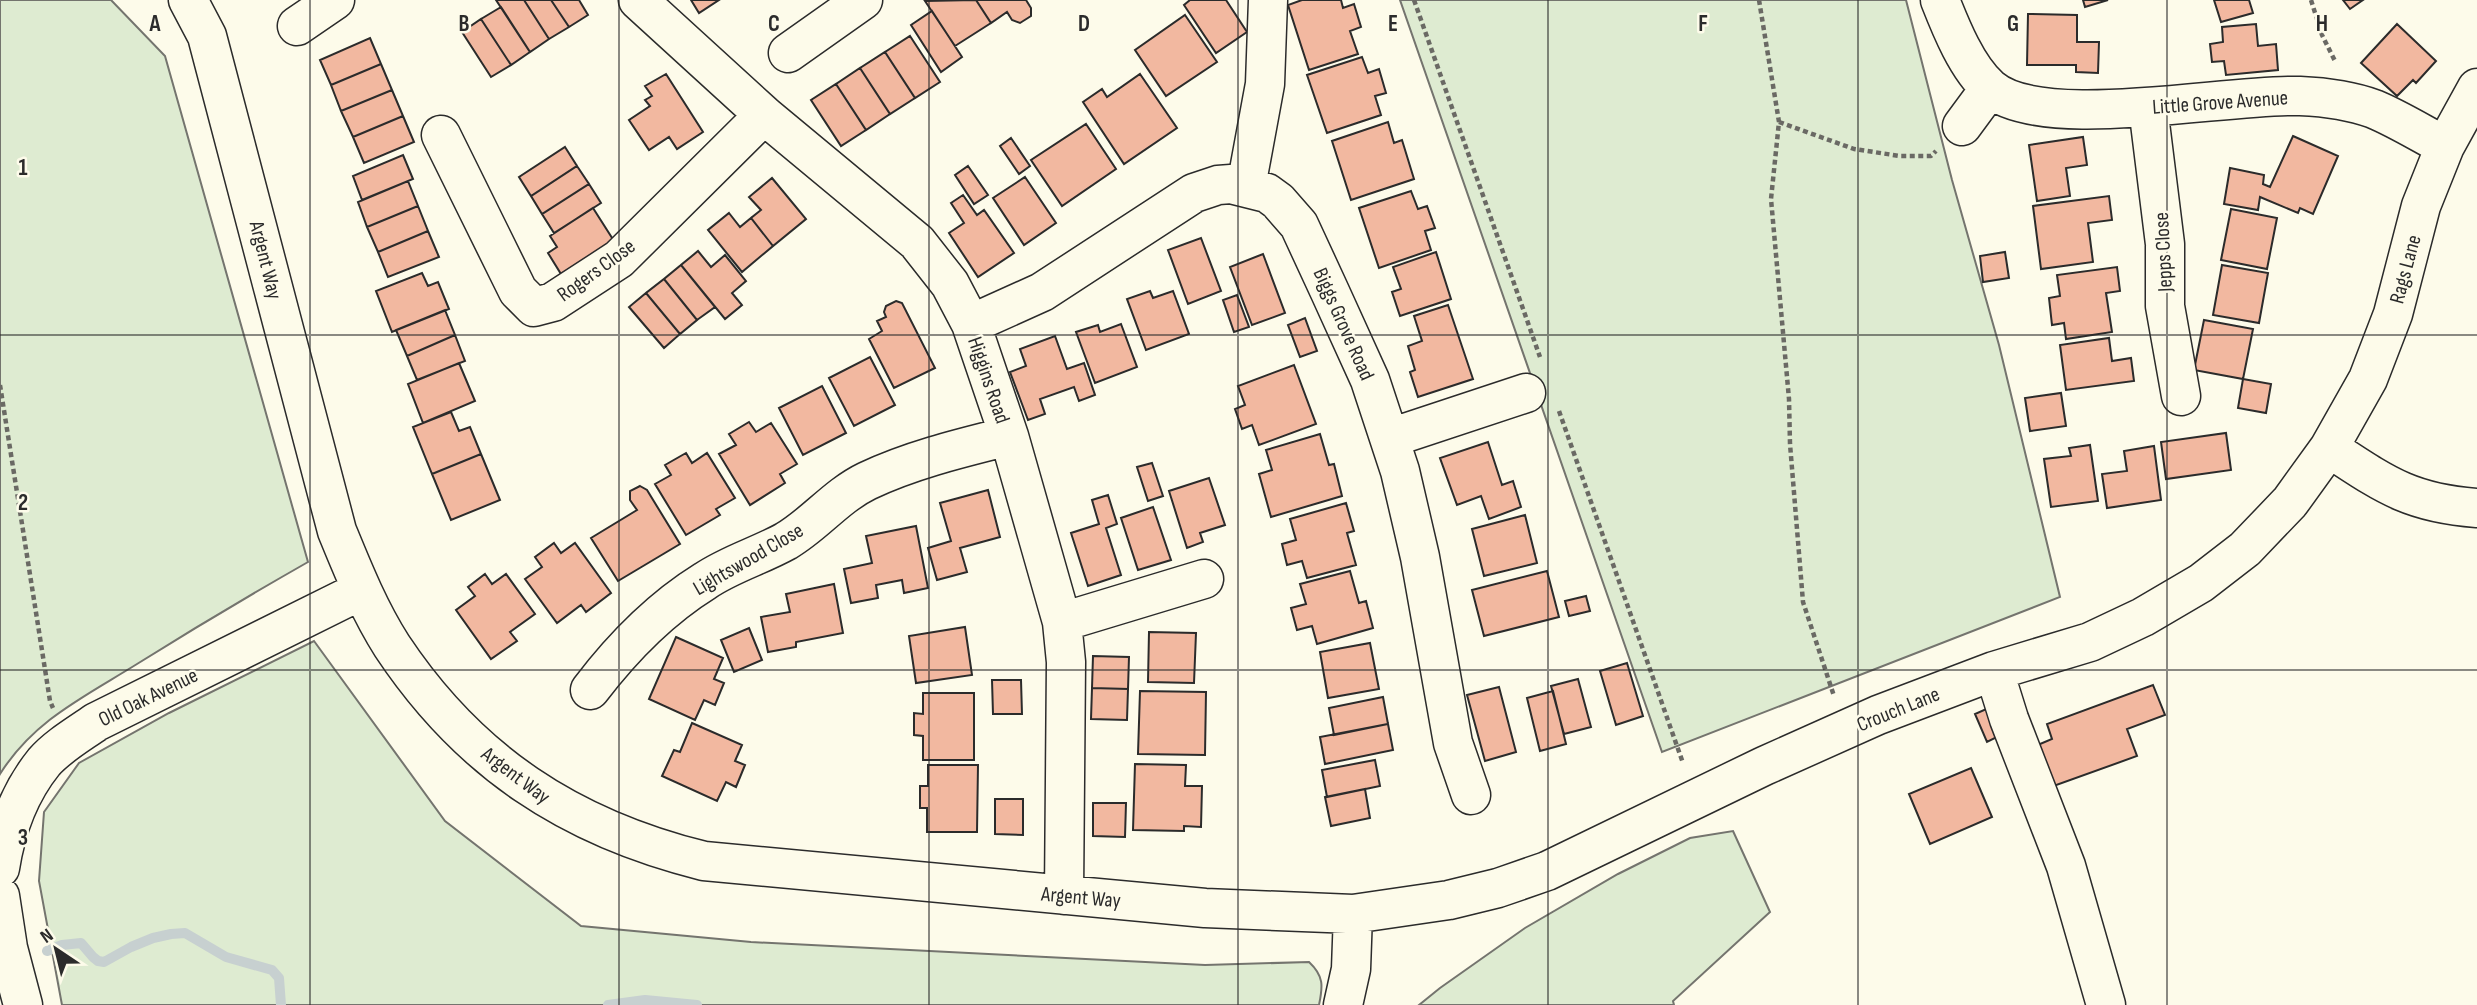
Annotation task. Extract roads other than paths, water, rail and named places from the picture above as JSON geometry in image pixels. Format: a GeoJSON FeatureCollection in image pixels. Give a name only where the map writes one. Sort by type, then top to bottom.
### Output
{"type":"FeatureCollection","features":[{"type":"Feature","properties":{"kind":"street","name":"Argent Way"},"geometry":{"type":"LineString","coordinates":[[188,0],[207,36],[322,478],[337,531],[362,590],[392,646],[438,704],[467,737],[528,787],[570,813],[611,833],[657,850],[704,861],[1205,908],[1353,914]]}},
{"type":"Feature","properties":{"kind":"street","name":"Higgins Road"},"geometry":{"type":"LineString","coordinates":[[638,0],[764,115],[917,242],[950,284],[971,324],[1009,436],[1062,622],[1066,662],[1064,895]]}},
{"type":"Feature","properties":{"kind":"street"},"geometry":{"type":"LineString","coordinates":[[1246,187],[1265,84],[1268,0]]}},
{"type":"Feature","properties":{"kind":"street","name":"Little Grove Avenue"},"geometry":{"type":"LineString","coordinates":[[1940,0],[1954,35],[1969,61],[1990,88],[2025,105],[2091,109],[2303,96],[2374,109],[2445,146]]}},
{"type":"Feature","properties":{"kind":"street"},"geometry":{"type":"LineString","coordinates":[[788,53],[845,5]]}},
{"type":"Feature","properties":{"kind":"street"},"geometry":{"type":"LineString","coordinates":[[1962,126],[1990,88]]}},
{"type":"Feature","properties":{"kind":"street","name":"Rags Lane"},"geometry":{"type":"LineString","coordinates":[[2329,448],[2368,379],[2393,314],[2421,206],[2445,146],[2477,88]]}},
{"type":"Feature","properties":{"kind":"street","name":"Jepps Close"},"geometry":{"type":"LineString","coordinates":[[2148,107],[2165,244],[2165,306],[2181,396]]}},
{"type":"Feature","properties":{"kind":"street","name":"Rogers Close"},"geometry":{"type":"LineString","coordinates":[[441,135],[518,291],[534,307],[553,302],[619,258],[764,115]]}},
{"type":"Feature","properties":{"kind":"street","name":"Biggs Grove Road"},"geometry":{"type":"LineString","coordinates":[[971,324],[1042,292],[1194,192],[1219,185],[1246,187],[1267,193],[1278,201],[1299,225],[1370,380],[1391,438],[1420,557],[1453,743],[1471,795]]}},
{"type":"Feature","properties":{"kind":"street"},"geometry":{"type":"LineString","coordinates":[[1391,438],[1526,393]]}},
{"type":"Feature","properties":{"kind":"street","name":"Lightswood Close"},"geometry":{"type":"LineString","coordinates":[[590,690],[616,656],[637,635],[703,581],[788,540],[840,498],[866,482],[942,454],[1009,436]]}},
{"type":"Feature","properties":{"kind":"street"},"geometry":{"type":"LineString","coordinates":[[2329,448],[2378,480],[2409,496],[2445,505],[2477,508]]}},
{"type":"Feature","properties":{"kind":"street","name":"Crouch Lane"},"geometry":{"type":"LineString","coordinates":[[1353,914],[1450,900],[1498,888],[1547,871],[1764,766],[1845,730],[1994,671],[2090,642],[2144,617],[2200,583],[2245,549],[2281,512],[2329,448]]}},
{"type":"Feature","properties":{"kind":"street"},"geometry":{"type":"LineString","coordinates":[[1062,622],[1204,579]]}},
{"type":"Feature","properties":{"kind":"street","name":"Old Oak Avenue"},"geometry":{"type":"LineString","coordinates":[[0,868],[14,812],[45,762],[68,740],[96,722],[262,642],[362,590]]}},
{"type":"Feature","properties":{"kind":"street"},"geometry":{"type":"LineString","coordinates":[[1994,671],[2066,866],[2106,1005]]}},
{"type":"Feature","properties":{"kind":"street"},"geometry":{"type":"LineString","coordinates":[[0,896],[8,948],[23,1005]]}},
{"type":"Feature","properties":{"kind":"street"},"geometry":{"type":"LineString","coordinates":[[1343,1005],[1351,969],[1353,914]]}},
{"type":"Feature","properties":{"kind":"waterway"},"geometry":{"type":"LineString","coordinates":[[47,951],[62,945],[81,943],[93,957],[104,962],[153,938],[185,933],[226,957],[272,970],[279,978],[281,1005]]}},
{"type":"Feature","properties":{"kind":"waterway"},"geometry":{"type":"LineString","coordinates":[[608,1005],[645,1000],[697,1005]]}}]}
